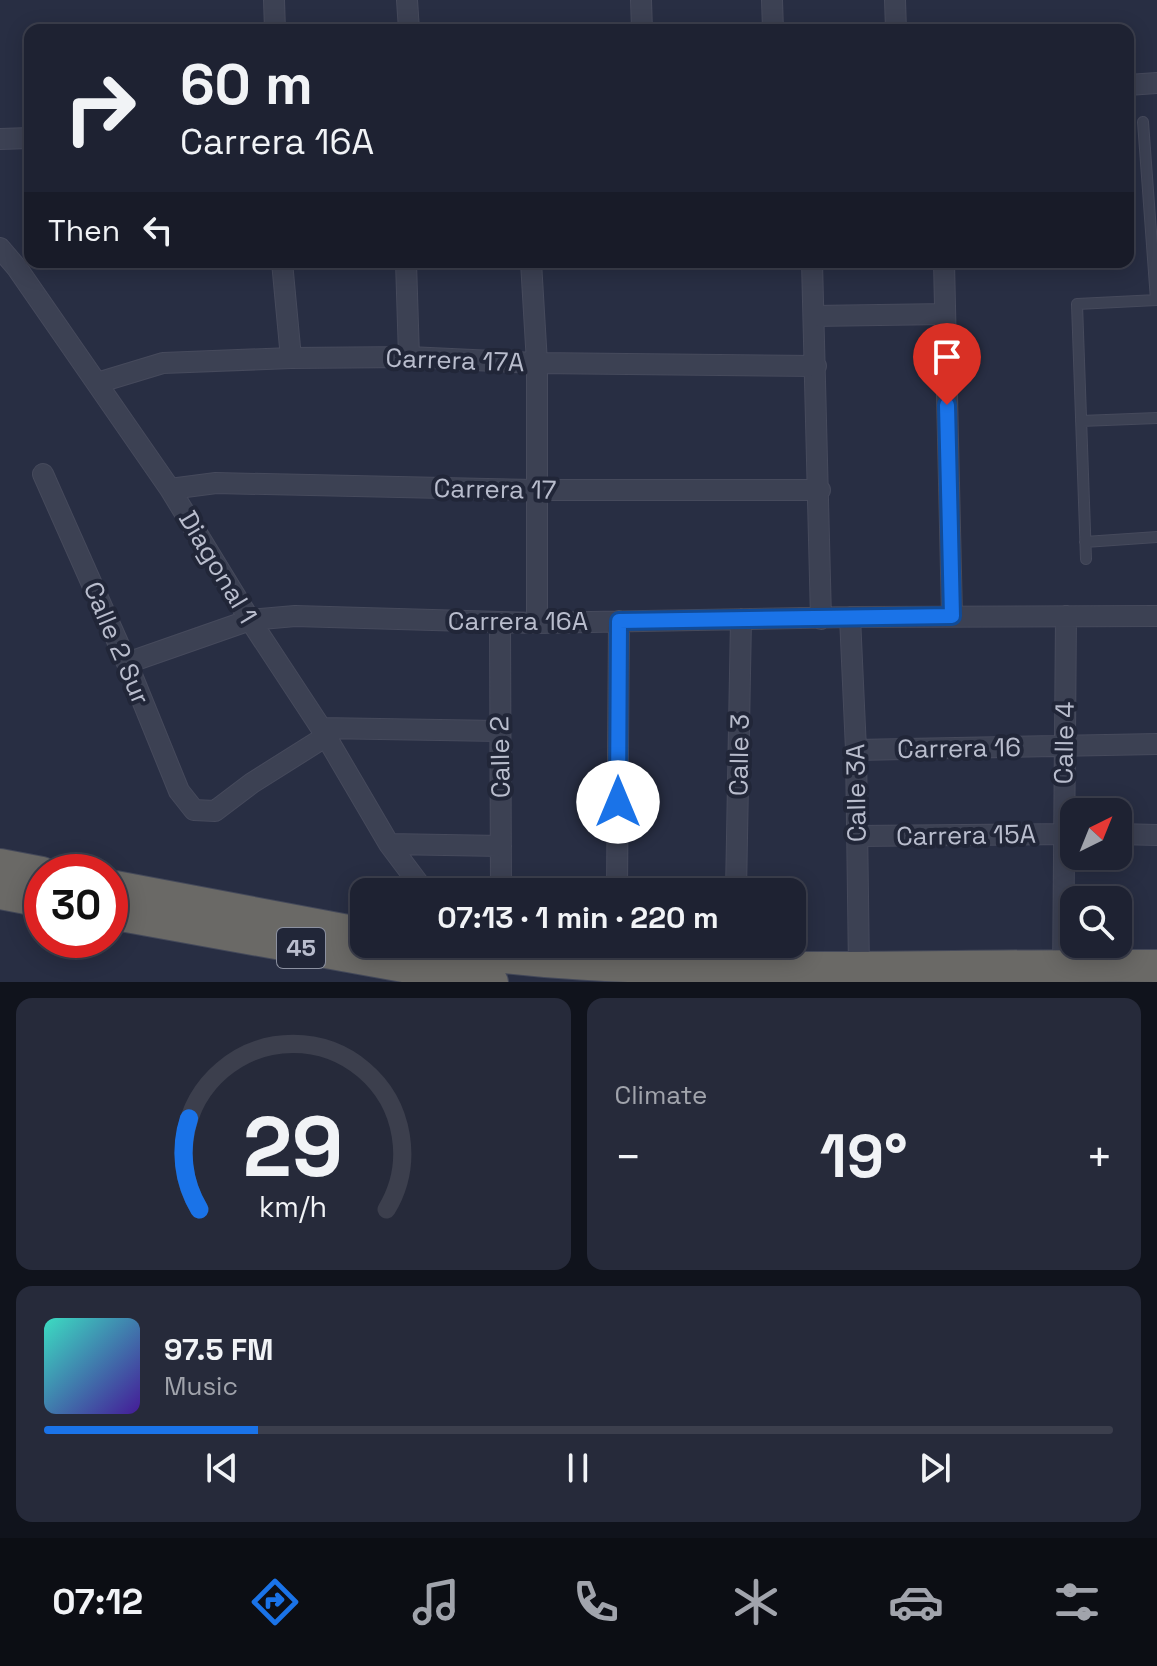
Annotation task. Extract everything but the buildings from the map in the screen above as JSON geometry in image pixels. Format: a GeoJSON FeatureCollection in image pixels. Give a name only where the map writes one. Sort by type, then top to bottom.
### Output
{"type":"FeatureCollection","features":[{"type":"Feature","properties":{"kind":"highway"},"geometry":{"type":"LineString","coordinates":[[0,865],[24,870]]}},
{"type":"Feature","properties":{"kind":"highway","name":"45"},"geometry":{"type":"LineString","coordinates":[[128,889],[350,931]]}},
{"type":"Feature","properties":{"kind":"highway"},"geometry":{"type":"LineString","coordinates":[[0,893],[24,898]]}},
{"type":"Feature","properties":{"kind":"highway","name":"45"},"geometry":{"type":"LineString","coordinates":[[128,915],[480,960],[535,958]]}},
{"type":"Feature","properties":{"kind":"highway","name":"45"},"geometry":{"type":"LineString","coordinates":[[754,958],[859,969],[1063,974],[1157,966]]}},
{"type":"Feature","properties":{"kind":"street"},"geometry":{"type":"LineString","coordinates":[[274,0],[275,24]]}},
{"type":"Feature","properties":{"kind":"street"},"geometry":{"type":"LineString","coordinates":[[407,0],[409,24]]}},
{"type":"Feature","properties":{"kind":"street"},"geometry":{"type":"LineString","coordinates":[[641,0],[642,24]]}},
{"type":"Feature","properties":{"kind":"street"},"geometry":{"type":"LineString","coordinates":[[772,0],[773,24]]}},
{"type":"Feature","properties":{"kind":"street"},"geometry":{"type":"LineString","coordinates":[[895,0],[896,24]]}},
{"type":"Feature","properties":{"kind":"street"},"geometry":{"type":"LineString","coordinates":[[1134,85],[1157,83]]}},
{"type":"Feature","properties":{"kind":"street"},"geometry":{"type":"LineString","coordinates":[[0,139],[24,138]]}},
{"type":"Feature","properties":{"kind":"street","name":"Diagonal 1"},"geometry":{"type":"LineString","coordinates":[[0,248],[24,264]]}},
{"type":"Feature","properties":{"kind":"street","name":"Diagonal 1"},"geometry":{"type":"LineString","coordinates":[[27,268],[97,383],[170,489],[323,732],[389,844],[414,878]]}},
{"type":"Feature","properties":{"kind":"street"},"geometry":{"type":"LineString","coordinates":[[283,268],[291,358]]}},
{"type":"Feature","properties":{"kind":"street"},"geometry":{"type":"LineString","coordinates":[[406,268],[409,357]]}},
{"type":"Feature","properties":{"kind":"street"},"geometry":{"type":"LineString","coordinates":[[531,268],[537,363],[537,623]]}},
{"type":"Feature","properties":{"kind":"street"},"geometry":{"type":"LineString","coordinates":[[812,268],[821,619]]}},
{"type":"Feature","properties":{"kind":"street"},"geometry":{"type":"LineString","coordinates":[[944,268],[952,616]]}},
{"type":"Feature","properties":{"kind":"street"},"geometry":{"type":"LineString","coordinates":[[814,316],[945,314]]}},
{"type":"Feature","properties":{"kind":"street","name":"Carrera 17A"},"geometry":{"type":"LineString","coordinates":[[97,383],[163,363],[291,358],[409,357],[537,363],[816,366]]}},
{"type":"Feature","properties":{"kind":"street","name":"Calle 2 Sur"},"geometry":{"type":"LineString","coordinates":[[43,474],[127,663],[179,791],[194,810],[215,811],[323,732]]}},
{"type":"Feature","properties":{"kind":"street","name":"Carrera 17"},"geometry":{"type":"LineString","coordinates":[[170,489],[216,483],[535,490],[820,490]]}},
{"type":"Feature","properties":{"kind":"street","name":"Carrera 16A"},"geometry":{"type":"LineString","coordinates":[[127,663],[250,620],[295,616],[537,623],[850,617],[1157,616]]}},
{"type":"Feature","properties":{"kind":"street","name":"Calle 4"},"geometry":{"type":"LineString","coordinates":[[1066,616],[1066,798]]}},
{"type":"Feature","properties":{"kind":"street","name":"Calle 3A"},"geometry":{"type":"LineString","coordinates":[[850,617],[856,750],[859,969]]}},
{"type":"Feature","properties":{"kind":"street","name":"Calle 3"},"geometry":{"type":"LineString","coordinates":[[736,878],[741,619]]}},
{"type":"Feature","properties":{"kind":"street"},"geometry":{"type":"LineString","coordinates":[[617,878],[619,621]]}},
{"type":"Feature","properties":{"kind":"street","name":"Calle 2"},"geometry":{"type":"LineString","coordinates":[[500,622],[501,878]]}},
{"type":"Feature","properties":{"kind":"street"},"geometry":{"type":"LineString","coordinates":[[323,732],[499,731]]}},
{"type":"Feature","properties":{"kind":"street","name":"Carrera 16"},"geometry":{"type":"LineString","coordinates":[[856,750],[1157,744]]}},
{"type":"Feature","properties":{"kind":"street","name":"Carrera 15A"},"geometry":{"type":"LineString","coordinates":[[857,836],[1060,834]]}},
{"type":"Feature","properties":{"kind":"street"},"geometry":{"type":"LineString","coordinates":[[1132,834],[1157,835]]}},
{"type":"Feature","properties":{"kind":"street"},"geometry":{"type":"LineString","coordinates":[[389,844],[501,846]]}},
{"type":"Feature","properties":{"kind":"street","name":"Calle 4"},"geometry":{"type":"LineString","coordinates":[[1063,974],[1067,870]]}},
{"type":"Feature","properties":{"kind":"lane"},"geometry":{"type":"LineString","coordinates":[[1086,559],[1077,304],[1156,300],[1143,122]]}},
{"type":"Feature","properties":{"kind":"lane"},"geometry":{"type":"LineString","coordinates":[[1081,421],[1157,418]]}},
{"type":"Feature","properties":{"kind":"lane"},"geometry":{"type":"LineString","coordinates":[[1085,542],[1157,537]]}},
{"type":"Feature","properties":{"kind":"route"},"geometry":{"type":"LineString","coordinates":[[618,802],[619,621],[952,616],[947,405]]}}]}
